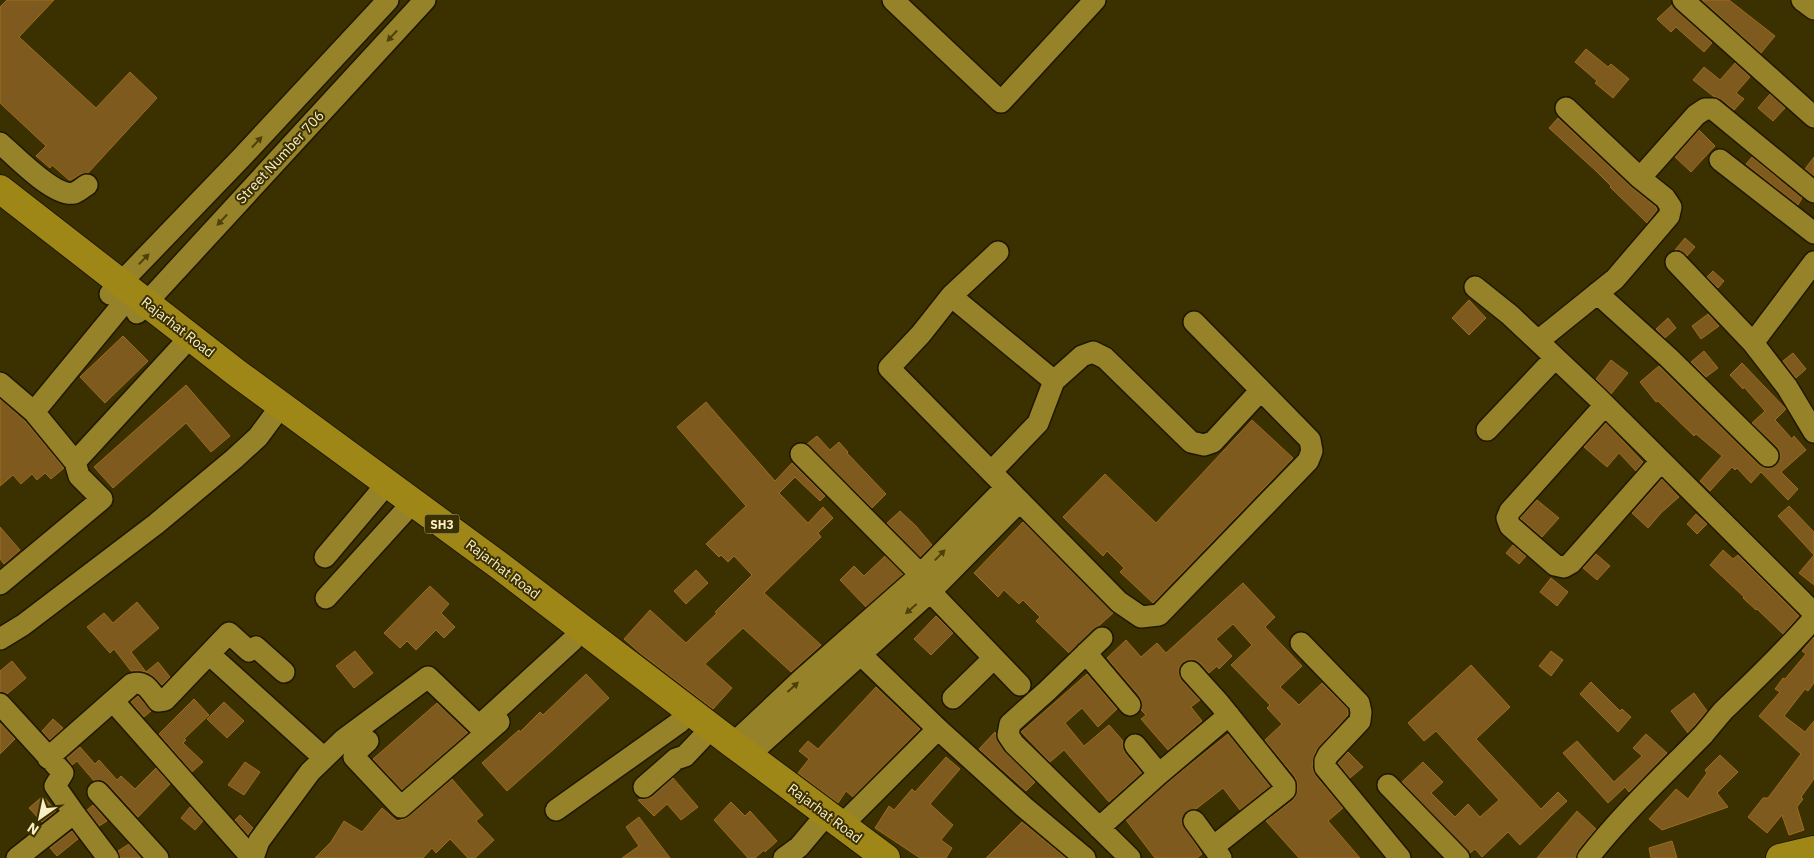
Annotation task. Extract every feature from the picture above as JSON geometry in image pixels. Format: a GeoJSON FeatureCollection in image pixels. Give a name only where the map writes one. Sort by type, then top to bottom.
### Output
{"type":"FeatureCollection","features":[{"type":"Feature","properties":{"kind":"main road","name":"Rajarhat Road"},"geometry":{"type":"LineString","coordinates":[[0,189],[182,346],[278,410],[380,492],[693,731],[839,832],[886,858]]}},
{"type":"Feature","properties":{"kind":"main road","name":"Rajarhat Road"},"geometry":{"type":"LineString","coordinates":[[0,209],[278,410],[507,572],[741,750],[839,832]]}},
{"type":"Feature","properties":{"kind":"main road"},"geometry":{"type":"LineString","coordinates":[[1780,858],[1814,850]]}},
{"type":"Feature","properties":{"kind":"street"},"geometry":{"type":"LineString","coordinates":[[34,412],[241,158],[388,0]]}},
{"type":"Feature","properties":{"kind":"street"},"geometry":{"type":"LineString","coordinates":[[894,0],[1001,102],[1095,0]]}},
{"type":"Feature","properties":{"kind":"street"},"geometry":{"type":"LineString","coordinates":[[1802,0],[1814,9]]}},
{"type":"Feature","properties":{"kind":"street"},"geometry":{"type":"LineString","coordinates":[[1685,1],[1814,117]]}},
{"type":"Feature","properties":{"kind":"street","name":"Street Number 706"},"geometry":{"type":"LineString","coordinates":[[127,299],[415,4]]}},
{"type":"Feature","properties":{"kind":"street"},"geometry":{"type":"LineString","coordinates":[[1538,341],[1615,279],[1670,216],[1671,207],[1665,198],[1640,178],[1566,108]]}},
{"type":"Feature","properties":{"kind":"street"},"geometry":{"type":"LineString","coordinates":[[1640,178],[1696,115],[1705,109],[1714,109],[1814,192]]}},
{"type":"Feature","properties":{"kind":"street"},"geometry":{"type":"LineString","coordinates":[[0,143],[51,186],[65,193],[74,193],[87,185]]}},
{"type":"Feature","properties":{"kind":"street"},"geometry":{"type":"LineString","coordinates":[[1720,160],[1814,233]]}},
{"type":"Feature","properties":{"kind":"street"},"geometry":{"type":"LineString","coordinates":[[30,213],[51,186]]}},
{"type":"Feature","properties":{"kind":"street"},"geometry":{"type":"LineString","coordinates":[[998,252],[951,296],[921,334],[889,368],[1119,602],[1141,617],[1159,614],[1308,461],[1312,451],[1310,440],[1194,322]]}},
{"type":"Feature","properties":{"kind":"street"},"geometry":{"type":"LineString","coordinates":[[1676,262],[1753,342],[1787,387],[1814,432]]}},
{"type":"Feature","properties":{"kind":"street"},"geometry":{"type":"LineString","coordinates":[[1753,342],[1814,262]]}},
{"type":"Feature","properties":{"kind":"street"},"geometry":{"type":"LineString","coordinates":[[1475,287],[1510,315],[1605,405],[1814,613]]}},
{"type":"Feature","properties":{"kind":"street"},"geometry":{"type":"LineString","coordinates":[[1597,293],[1669,358],[1768,456]]}},
{"type":"Feature","properties":{"kind":"street"},"geometry":{"type":"LineString","coordinates":[[951,296],[1054,381]]}},
{"type":"Feature","properties":{"kind":"street"},"geometry":{"type":"LineString","coordinates":[[74,462],[182,346]]}},
{"type":"Feature","properties":{"kind":"street"},"geometry":{"type":"LineString","coordinates":[[990,472],[1038,422],[1054,381],[1082,356],[1093,352],[1105,358],[1191,442],[1204,445],[1213,442],[1261,390]]}},
{"type":"Feature","properties":{"kind":"street"},"geometry":{"type":"LineString","coordinates":[[1487,430],[1555,358]]}},
{"type":"Feature","properties":{"kind":"street"},"geometry":{"type":"LineString","coordinates":[[0,383],[34,412],[74,462],[79,476],[102,499],[0,584]]}},
{"type":"Feature","properties":{"kind":"street"},"geometry":{"type":"LineString","coordinates":[[1605,405],[1510,511],[1507,518],[1510,526],[1555,565],[1564,567],[1571,563],[1661,461]]}},
{"type":"Feature","properties":{"kind":"street"},"geometry":{"type":"LineString","coordinates":[[0,639],[23,625],[156,524],[258,437],[278,410]]}},
{"type":"Feature","properties":{"kind":"street"},"geometry":{"type":"LineString","coordinates":[[801,454],[1020,685]]}},
{"type":"Feature","properties":{"kind":"street"},"geometry":{"type":"LineString","coordinates":[[325,557],[380,492]]}},
{"type":"Feature","properties":{"kind":"street"},"geometry":{"type":"LineString","coordinates":[[741,750],[791,718],[853,647],[1013,494]]}},
{"type":"Feature","properties":{"kind":"street"},"geometry":{"type":"LineString","coordinates":[[326,598],[405,511]]}},
{"type":"Feature","properties":{"kind":"street"},"geometry":{"type":"LineString","coordinates":[[1588,858],[1615,825],[1659,778],[1793,642],[1814,618]]}},
{"type":"Feature","properties":{"kind":"street"},"geometry":{"type":"LineString","coordinates":[[48,758],[132,684],[139,682],[144,684],[158,701],[165,700],[229,633],[249,651],[256,647],[284,672]]}},
{"type":"Feature","properties":{"kind":"street"},"geometry":{"type":"LineString","coordinates":[[1102,638],[1010,724],[1008,735],[1014,744],[1130,858]]}},
{"type":"Feature","properties":{"kind":"street"},"geometry":{"type":"LineString","coordinates":[[1301,643],[1359,703],[1361,712],[1360,720],[1328,755],[1324,767],[1400,858]]}},
{"type":"Feature","properties":{"kind":"street"},"geometry":{"type":"LineString","coordinates":[[368,741],[356,752],[354,757],[401,806],[579,644]]}},
{"type":"Feature","properties":{"kind":"street"},"geometry":{"type":"LineString","coordinates":[[113,701],[252,858],[259,842],[310,772],[343,740],[428,677],[479,726],[579,644]]}},
{"type":"Feature","properties":{"kind":"street"},"geometry":{"type":"LineString","coordinates":[[741,750],[776,702],[853,647]]}},
{"type":"Feature","properties":{"kind":"street"},"geometry":{"type":"LineString","coordinates":[[853,647],[942,734],[1086,858]]}},
{"type":"Feature","properties":{"kind":"street"},"geometry":{"type":"LineString","coordinates":[[1086,652],[1130,705]]}},
{"type":"Feature","properties":{"kind":"street"},"geometry":{"type":"LineString","coordinates":[[209,654],[324,758]]}},
{"type":"Feature","properties":{"kind":"street"},"geometry":{"type":"LineString","coordinates":[[953,698],[994,658]]}},
{"type":"Feature","properties":{"kind":"street"},"geometry":{"type":"LineString","coordinates":[[1191,672],[1229,715],[1285,785],[1286,790],[1217,852],[1194,821]]}},
{"type":"Feature","properties":{"kind":"street"},"geometry":{"type":"LineString","coordinates":[[776,702],[791,718]]}},
{"type":"Feature","properties":{"kind":"street"},"geometry":{"type":"LineString","coordinates":[[0,704],[63,773],[54,786],[108,858]]}},
{"type":"Feature","properties":{"kind":"street"},"geometry":{"type":"LineString","coordinates":[[1099,828],[1229,715]]}},
{"type":"Feature","properties":{"kind":"street"},"geometry":{"type":"LineString","coordinates":[[644,787],[676,759],[685,756],[693,731]]}},
{"type":"Feature","properties":{"kind":"street"},"geometry":{"type":"LineString","coordinates":[[556,810],[693,731]]}},
{"type":"Feature","properties":{"kind":"street"},"geometry":{"type":"LineString","coordinates":[[784,858],[799,847],[839,832],[942,734]]}},
{"type":"Feature","properties":{"kind":"street"},"geometry":{"type":"LineString","coordinates":[[1135,745],[1159,774]]}},
{"type":"Feature","properties":{"kind":"street"},"geometry":{"type":"LineString","coordinates":[[1388,786],[1459,858]]}},
{"type":"Feature","properties":{"kind":"street"},"geometry":{"type":"LineString","coordinates":[[98,792],[158,858]]}},
{"type":"Feature","properties":{"kind":"street"},"geometry":{"type":"LineString","coordinates":[[17,858],[74,813]]}},
{"type":"Feature","properties":{"kind":"building"},"geometry":{"type":"Polygon","coordinates":[[[7,0],[54,0],[19,37],[96,108],[130,72],[157,98],[88,173],[81,174],[71,180],[52,165],[50,168],[36,156],[46,146],[0,103],[0,7],[7,0]]]}},
{"type":"Feature","properties":{"kind":"building"},"geometry":{"type":"Polygon","coordinates":[[[1702,0],[1729,0],[1775,36],[1761,53],[1702,0]]]}},
{"type":"Feature","properties":{"kind":"building"},"geometry":{"type":"Polygon","coordinates":[[[1672,5],[1712,43],[1704,52],[1676,27],[1671,32],[1657,19],[1672,5]]]}},
{"type":"Feature","properties":{"kind":"building"},"geometry":{"type":"Polygon","coordinates":[[[1586,49],[1608,67],[1611,64],[1629,79],[1613,98],[1575,62],[1586,49]]]}},
{"type":"Feature","properties":{"kind":"building"},"geometry":{"type":"Polygon","coordinates":[[[1735,63],[1750,77],[1736,93],[1744,99],[1734,110],[1693,80],[1704,67],[1720,80],[1735,63]]]}},
{"type":"Feature","properties":{"kind":"building"},"geometry":{"type":"Polygon","coordinates":[[[1770,94],[1785,108],[1773,121],[1758,108],[1770,94]]]}},
{"type":"Feature","properties":{"kind":"building"},"geometry":{"type":"Polygon","coordinates":[[[1558,118],[1631,187],[1656,207],[1657,210],[1647,223],[1596,171],[1549,128],[1558,118]]]}},
{"type":"Feature","properties":{"kind":"building"},"geometry":{"type":"Polygon","coordinates":[[[1699,130],[1715,146],[1691,172],[1675,157],[1699,130]]]}},
{"type":"Feature","properties":{"kind":"building"},"geometry":{"type":"Polygon","coordinates":[[[1752,157],[1802,198],[1798,205],[1746,164],[1752,157]]]}},
{"type":"Feature","properties":{"kind":"building"},"geometry":{"type":"Polygon","coordinates":[[[1814,157],[1814,176],[1805,169],[1814,157]]]}},
{"type":"Feature","properties":{"kind":"building"},"geometry":{"type":"Polygon","coordinates":[[[1685,238],[1695,247],[1687,256],[1680,250],[1675,250],[1685,238]]]}},
{"type":"Feature","properties":{"kind":"building"},"geometry":{"type":"Polygon","coordinates":[[[1713,271],[1724,281],[1718,288],[1707,277],[1713,271]]]}},
{"type":"Feature","properties":{"kind":"building"},"geometry":{"type":"Polygon","coordinates":[[[1469,300],[1486,318],[1469,335],[1452,318],[1469,300]]]}},
{"type":"Feature","properties":{"kind":"building"},"geometry":{"type":"Polygon","coordinates":[[[1708,314],[1719,326],[1701,339],[1692,326],[1708,314]]]}},
{"type":"Feature","properties":{"kind":"building"},"geometry":{"type":"Polygon","coordinates":[[[1668,318],[1676,328],[1665,338],[1656,329],[1668,318]]]}},
{"type":"Feature","properties":{"kind":"building"},"geometry":{"type":"Polygon","coordinates":[[[123,336],[148,361],[105,403],[80,377],[123,336]]]}},
{"type":"Feature","properties":{"kind":"building"},"geometry":{"type":"Polygon","coordinates":[[[1704,351],[1718,368],[1706,377],[1691,362],[1704,351]]]}},
{"type":"Feature","properties":{"kind":"building"},"geometry":{"type":"Polygon","coordinates":[[[1793,353],[1806,369],[1796,378],[1783,361],[1793,353]]]}},
{"type":"Feature","properties":{"kind":"building"},"geometry":{"type":"Polygon","coordinates":[[[1611,360],[1628,373],[1611,394],[1596,379],[1611,360]]]}},
{"type":"Feature","properties":{"kind":"building"},"geometry":{"type":"Polygon","coordinates":[[[1742,363],[1786,409],[1775,420],[1792,439],[1794,436],[1806,450],[1781,472],[1798,489],[1788,500],[1761,472],[1751,483],[1737,468],[1735,470],[1732,467],[1710,491],[1700,481],[1722,456],[1696,434],[1694,436],[1658,401],[1656,402],[1640,382],[1659,366],[1759,465],[1765,468],[1772,468],[1780,460],[1780,452],[1752,423],[1765,411],[1744,387],[1743,389],[1730,375],[1742,363]]]}},
{"type":"Feature","properties":{"kind":"building"},"geometry":{"type":"Polygon","coordinates":[[[186,385],[230,436],[211,452],[186,423],[113,488],[94,467],[186,385]]]}},
{"type":"Feature","properties":{"kind":"building"},"geometry":{"type":"Polygon","coordinates":[[[0,399],[25,421],[64,468],[51,479],[45,473],[37,480],[32,474],[21,484],[13,475],[0,486],[0,399]]]}},
{"type":"Feature","properties":{"kind":"building"},"geometry":{"type":"Polygon","coordinates":[[[706,402],[775,481],[792,463],[825,496],[820,501],[795,477],[779,493],[808,523],[823,507],[833,518],[818,533],[821,537],[764,593],[821,645],[791,672],[743,628],[705,664],[732,688],[713,709],[624,639],[650,610],[686,643],[752,575],[734,556],[728,562],[721,555],[719,557],[706,544],[746,506],[677,427],[706,402]]]}},
{"type":"Feature","properties":{"kind":"building"},"geometry":{"type":"Polygon","coordinates":[[[1252,420],[1293,458],[1153,603],[1120,572],[1124,568],[1107,551],[1103,556],[1063,517],[1105,474],[1156,523],[1252,420]]]}},
{"type":"Feature","properties":{"kind":"building"},"geometry":{"type":"Polygon","coordinates":[[[1606,423],[1643,462],[1636,471],[1619,453],[1607,467],[1584,447],[1606,423]]]}},
{"type":"Feature","properties":{"kind":"building"},"geometry":{"type":"Polygon","coordinates":[[[817,436],[830,450],[839,442],[886,494],[872,508],[807,444],[817,436]]]}},
{"type":"Feature","properties":{"kind":"building"},"geometry":{"type":"Polygon","coordinates":[[[1662,479],[1679,497],[1648,528],[1632,513],[1662,479]]]}},
{"type":"Feature","properties":{"kind":"building"},"geometry":{"type":"Polygon","coordinates":[[[1537,500],[1559,518],[1542,537],[1520,518],[1537,500]]]}},
{"type":"Feature","properties":{"kind":"building"},"geometry":{"type":"Polygon","coordinates":[[[1789,506],[1814,532],[1814,555],[1778,516],[1789,506]]]}},
{"type":"Feature","properties":{"kind":"building"},"geometry":{"type":"Polygon","coordinates":[[[900,511],[932,545],[920,557],[887,523],[900,511]]]}},
{"type":"Feature","properties":{"kind":"building"},"geometry":{"type":"Polygon","coordinates":[[[1696,514],[1707,524],[1697,534],[1687,524],[1696,514]]]}},
{"type":"Feature","properties":{"kind":"building"},"geometry":{"type":"Polygon","coordinates":[[[1023,522],[1113,613],[1069,653],[1036,621],[1040,617],[1023,600],[1019,604],[1004,590],[998,597],[974,573],[1023,522]]]}},
{"type":"Feature","properties":{"kind":"building"},"geometry":{"type":"Polygon","coordinates":[[[0,527],[20,550],[4,564],[0,559],[0,527]]]}},
{"type":"Feature","properties":{"kind":"building"},"geometry":{"type":"Polygon","coordinates":[[[1513,545],[1526,556],[1519,564],[1506,553],[1513,545]]]}},
{"type":"Feature","properties":{"kind":"building"},"geometry":{"type":"Polygon","coordinates":[[[1723,550],[1733,559],[1738,555],[1799,616],[1783,634],[1710,565],[1723,550]]]}},
{"type":"Feature","properties":{"kind":"building"},"geometry":{"type":"Polygon","coordinates":[[[1596,554],[1610,566],[1597,580],[1583,568],[1596,554]]]}},
{"type":"Feature","properties":{"kind":"building"},"geometry":{"type":"Polygon","coordinates":[[[1814,555],[1814,585],[1799,573],[1814,555]]]}},
{"type":"Feature","properties":{"kind":"building"},"geometry":{"type":"Polygon","coordinates":[[[885,556],[903,574],[866,607],[840,580],[854,566],[864,576],[885,556]]]}},
{"type":"Feature","properties":{"kind":"building"},"geometry":{"type":"Polygon","coordinates":[[[696,570],[708,583],[686,604],[674,591],[696,570]]]}},
{"type":"Feature","properties":{"kind":"building"},"geometry":{"type":"Polygon","coordinates":[[[1551,578],[1568,592],[1557,606],[1540,592],[1551,578]]]}},
{"type":"Feature","properties":{"kind":"building"},"geometry":{"type":"Polygon","coordinates":[[[1243,583],[1275,617],[1265,627],[1302,666],[1280,687],[1299,705],[1322,683],[1348,709],[1348,715],[1317,749],[1312,767],[1315,775],[1343,808],[1328,821],[1360,858],[1299,858],[1266,821],[1293,800],[1298,785],[1295,777],[1265,740],[1282,724],[1267,708],[1270,705],[1231,665],[1252,645],[1233,624],[1216,639],[1232,656],[1219,669],[1217,666],[1209,673],[1200,663],[1194,660],[1183,662],[1179,668],[1181,680],[1200,700],[1191,707],[1202,721],[1168,750],[1141,719],[1146,715],[1141,710],[1142,703],[1140,697],[1107,658],[1126,640],[1141,657],[1157,643],[1166,653],[1243,583]]]}},
{"type":"Feature","properties":{"kind":"building"},"geometry":{"type":"Polygon","coordinates":[[[430,586],[449,604],[441,613],[455,627],[444,638],[436,630],[416,650],[407,641],[400,648],[384,633],[430,586]]]}},
{"type":"Feature","properties":{"kind":"building"},"geometry":{"type":"Polygon","coordinates":[[[137,602],[159,628],[131,652],[146,672],[158,662],[170,677],[162,685],[149,673],[131,671],[114,649],[110,653],[87,627],[104,613],[113,623],[137,602]]]}},
{"type":"Feature","properties":{"kind":"building"},"geometry":{"type":"Polygon","coordinates":[[[936,616],[953,633],[931,655],[914,639],[936,616]]]}},
{"type":"Feature","properties":{"kind":"building"},"geometry":{"type":"Polygon","coordinates":[[[1814,637],[1814,683],[1808,691],[1805,689],[1784,716],[1805,732],[1814,721],[1814,779],[1801,797],[1803,799],[1797,807],[1804,830],[1789,835],[1782,815],[1767,833],[1748,817],[1763,798],[1768,798],[1801,754],[1759,716],[1780,692],[1775,689],[1806,654],[1802,651],[1814,637]]]}},
{"type":"Feature","properties":{"kind":"building"},"geometry":{"type":"Polygon","coordinates":[[[355,651],[373,673],[354,688],[336,666],[355,651]]]}},
{"type":"Feature","properties":{"kind":"building"},"geometry":{"type":"Polygon","coordinates":[[[1551,651],[1563,660],[1551,676],[1539,666],[1551,651]]]}},
{"type":"Feature","properties":{"kind":"building"},"geometry":{"type":"Polygon","coordinates":[[[12,661],[26,678],[7,694],[0,692],[0,671],[12,661]]]}},
{"type":"Feature","properties":{"kind":"building"},"geometry":{"type":"Polygon","coordinates":[[[1471,665],[1510,707],[1476,739],[1541,809],[1558,792],[1567,801],[1520,845],[1508,832],[1482,857],[1475,849],[1470,853],[1402,782],[1423,762],[1443,782],[1431,793],[1455,817],[1468,804],[1480,817],[1499,800],[1436,731],[1424,741],[1408,723],[1471,665]]]}},
{"type":"Feature","properties":{"kind":"building"},"geometry":{"type":"Polygon","coordinates":[[[586,674],[609,698],[507,791],[482,763],[519,730],[520,732],[540,712],[543,715],[586,674]]]}},
{"type":"Feature","properties":{"kind":"building"},"geometry":{"type":"Polygon","coordinates":[[[1087,674],[1117,709],[1098,727],[1082,708],[1065,723],[1084,746],[1109,725],[1123,741],[1125,753],[1142,773],[1109,802],[1064,750],[1050,762],[1021,732],[1087,674]]]}},
{"type":"Feature","properties":{"kind":"building"},"geometry":{"type":"Polygon","coordinates":[[[1591,682],[1620,711],[1622,709],[1631,717],[1618,732],[1580,694],[1591,682]]]}},
{"type":"Feature","properties":{"kind":"building"},"geometry":{"type":"Polygon","coordinates":[[[876,687],[920,729],[853,797],[846,791],[838,803],[798,773],[809,759],[799,751],[808,741],[818,749],[876,687]]]}},
{"type":"Feature","properties":{"kind":"building"},"geometry":{"type":"Polygon","coordinates":[[[1694,693],[1707,711],[1688,733],[1671,711],[1694,693]]]}},
{"type":"Feature","properties":{"kind":"building"},"geometry":{"type":"Polygon","coordinates":[[[138,696],[151,711],[144,717],[131,702],[138,696]]]}},
{"type":"Feature","properties":{"kind":"building"},"geometry":{"type":"Polygon","coordinates":[[[194,699],[209,715],[184,739],[186,740],[183,743],[203,762],[192,772],[159,734],[194,699]]]}},
{"type":"Feature","properties":{"kind":"building"},"geometry":{"type":"Polygon","coordinates":[[[224,702],[244,721],[227,738],[207,719],[224,702]]]}},
{"type":"Feature","properties":{"kind":"building"},"geometry":{"type":"Polygon","coordinates":[[[437,703],[468,733],[402,790],[373,759],[437,703]]]}},
{"type":"Feature","properties":{"kind":"building"},"geometry":{"type":"Polygon","coordinates":[[[53,719],[63,728],[50,740],[42,731],[53,719]]]}},
{"type":"Feature","properties":{"kind":"building"},"geometry":{"type":"Polygon","coordinates":[[[0,723],[15,739],[0,754],[0,723]]]}},
{"type":"Feature","properties":{"kind":"building"},"geometry":{"type":"Polygon","coordinates":[[[995,732],[998,742],[1004,751],[1035,782],[1026,791],[979,749],[995,732]]]}},
{"type":"Feature","properties":{"kind":"building"},"geometry":{"type":"Polygon","coordinates":[[[1228,734],[1270,786],[1240,810],[1223,788],[1196,809],[1187,811],[1183,816],[1182,823],[1202,854],[1197,858],[1155,858],[1126,820],[1167,783],[1228,734]]]}},
{"type":"Feature","properties":{"kind":"building"},"geometry":{"type":"Polygon","coordinates":[[[1646,734],[1667,753],[1629,792],[1625,787],[1608,803],[1563,753],[1577,741],[1614,782],[1642,756],[1633,748],[1646,734]]]}},
{"type":"Feature","properties":{"kind":"building"},"geometry":{"type":"Polygon","coordinates":[[[80,747],[95,764],[99,760],[117,780],[121,776],[135,789],[156,768],[170,784],[138,817],[107,783],[101,780],[94,781],[77,761],[72,765],[67,758],[80,747]]]}},
{"type":"Feature","properties":{"kind":"building"},"geometry":{"type":"Polygon","coordinates":[[[1348,752],[1363,767],[1350,778],[1338,763],[1348,752]]]}},
{"type":"Feature","properties":{"kind":"building"},"geometry":{"type":"Polygon","coordinates":[[[1720,755],[1738,772],[1717,793],[1728,807],[1662,830],[1649,819],[1676,789],[1688,799],[1707,773],[1705,770],[1720,755]]]}},
{"type":"Feature","properties":{"kind":"building"},"geometry":{"type":"Polygon","coordinates":[[[946,757],[960,769],[930,804],[953,825],[941,840],[952,848],[946,858],[920,858],[875,828],[889,806],[894,810],[912,789],[915,792],[946,757]]]}},
{"type":"Feature","properties":{"kind":"building"},"geometry":{"type":"Polygon","coordinates":[[[245,762],[260,772],[244,795],[228,785],[245,762]]]}},
{"type":"Feature","properties":{"kind":"building"},"geometry":{"type":"Polygon","coordinates":[[[673,778],[698,807],[681,820],[667,804],[654,816],[638,800],[652,797],[673,778]]]}},
{"type":"Feature","properties":{"kind":"building"},"geometry":{"type":"Polygon","coordinates":[[[452,779],[483,815],[476,821],[494,840],[475,858],[468,858],[450,839],[436,853],[432,848],[423,858],[315,858],[331,842],[344,821],[362,832],[382,808],[397,821],[404,819],[452,779]]]}},
{"type":"Feature","properties":{"kind":"building"},"geometry":{"type":"Polygon","coordinates":[[[43,796],[56,811],[42,822],[29,808],[43,796]]]}},
{"type":"Feature","properties":{"kind":"building"},"geometry":{"type":"Polygon","coordinates":[[[731,802],[745,816],[750,811],[777,841],[755,858],[748,858],[714,820],[731,802]]]}},
{"type":"Feature","properties":{"kind":"building"},"geometry":{"type":"Polygon","coordinates":[[[93,805],[107,821],[99,826],[87,810],[93,805]]]}},
{"type":"Feature","properties":{"kind":"building"},"geometry":{"type":"Polygon","coordinates":[[[190,807],[203,821],[195,830],[181,818],[190,807]]]}},
{"type":"Feature","properties":{"kind":"building"},"geometry":{"type":"Polygon","coordinates":[[[1577,811],[1596,829],[1578,850],[1576,858],[1537,858],[1577,811]]]}},
{"type":"Feature","properties":{"kind":"building"},"geometry":{"type":"Polygon","coordinates":[[[240,815],[253,828],[248,835],[235,820],[240,815]]]}},
{"type":"Feature","properties":{"kind":"building"},"geometry":{"type":"Polygon","coordinates":[[[639,817],[670,858],[622,858],[639,846],[626,827],[639,817]]]}},
{"type":"Feature","properties":{"kind":"building"},"geometry":{"type":"Polygon","coordinates":[[[1022,822],[1066,858],[986,858],[1022,822]]]}},
{"type":"Feature","properties":{"kind":"building"},"geometry":{"type":"Polygon","coordinates":[[[72,831],[78,839],[57,856],[50,848],[72,831]]]}},
{"type":"Feature","properties":{"kind":"building"},"geometry":{"type":"Polygon","coordinates":[[[1672,841],[1677,858],[1651,858],[1649,848],[1672,841]]]}},
{"type":"Feature","properties":{"kind":"building"},"geometry":{"type":"Polygon","coordinates":[[[129,844],[141,858],[120,858],[118,851],[129,844]]]}}]}
